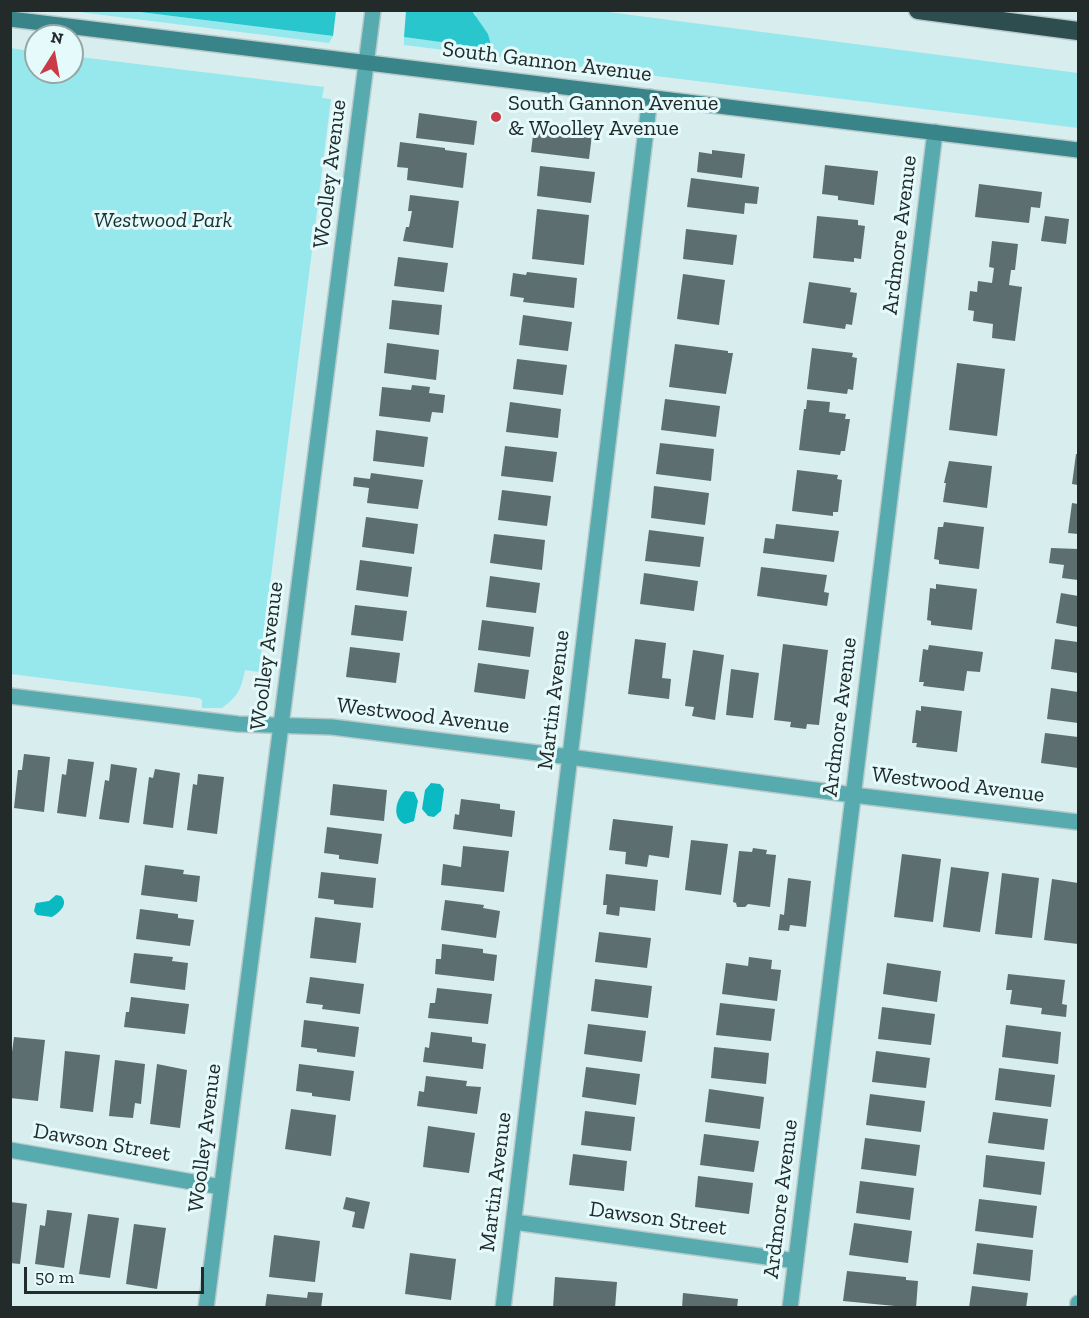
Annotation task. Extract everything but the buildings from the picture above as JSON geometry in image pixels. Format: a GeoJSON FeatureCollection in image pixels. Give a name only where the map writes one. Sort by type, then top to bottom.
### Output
{"type":"FeatureCollection","features":[{"type":"Feature","properties":{"kind":"highway"},"geometry":{"type":"LineString","coordinates":[[918,10],[1078,31]]}},
{"type":"Feature","properties":{"kind":"main road","name":"South Gannon Avenue"},"geometry":{"type":"LineString","coordinates":[[10,19],[1078,150]]}},
{"type":"Feature","properties":{"kind":"street","name":"Woolley Avenue"},"geometry":{"type":"LineString","coordinates":[[206,1308],[372,14]]}},
{"type":"Feature","properties":{"kind":"street","name":"Martin Avenue"},"geometry":{"type":"LineString","coordinates":[[503,1308],[650,97]]}},
{"type":"Feature","properties":{"kind":"street","name":"Ardmore Avenue"},"geometry":{"type":"LineString","coordinates":[[790,1308],[935,132]]}},
{"type":"Feature","properties":{"kind":"street","name":"Westwood Avenue"},"geometry":{"type":"LineString","coordinates":[[10,696],[238,724],[332,727],[1078,822]]}},
{"type":"Feature","properties":{"kind":"street","name":"Dawson Street"},"geometry":{"type":"LineString","coordinates":[[10,1150],[221,1187]]}},
{"type":"Feature","properties":{"kind":"street","name":"Dawson Street"},"geometry":{"type":"LineString","coordinates":[[514,1222],[796,1261]]}},
{"type":"Feature","properties":{"kind":"street"},"geometry":{"type":"LineString","coordinates":[[1078,1303],[1078,1308]]}},
{"type":"Feature","properties":{"kind":"green space"},"geometry":{"type":"Polygon","coordinates":[[[593,10],[1078,73],[1078,128],[404,45],[404,37],[464,45],[476,15],[472,11],[593,10]]]}},
{"type":"Feature","properties":{"kind":"green space"},"geometry":{"type":"Polygon","coordinates":[[[71,11],[132,11],[333,36],[329,43],[71,11]]]}},
{"type":"Feature","properties":{"kind":"green space","name":"Westwood Park"},"geometry":{"type":"Polygon","coordinates":[[[11,48],[24,50],[24,84],[84,84],[84,57],[324,87],[322,98],[331,99],[259,672],[245,670],[238,692],[222,708],[202,708],[202,700],[199,698],[11,674],[11,48]]]}},
{"type":"Feature","properties":{"kind":"shaded area"},"geometry":{"type":"Polygon","coordinates":[[[132,11],[336,11],[333,36],[132,11]]]}},
{"type":"Feature","properties":{"kind":"shaded area"},"geometry":{"type":"Polygon","coordinates":[[[406,11],[472,11],[488,34],[492,49],[404,37],[406,11]]]}},
{"type":"Feature","properties":{"kind":"shaded area"},"geometry":{"type":"Polygon","coordinates":[[[431,783],[440,784],[444,789],[441,811],[434,817],[428,816],[422,809],[425,790],[431,783]]]}},
{"type":"Feature","properties":{"kind":"shaded area"},"geometry":{"type":"Polygon","coordinates":[[[405,791],[414,792],[418,801],[414,821],[405,824],[398,818],[396,809],[405,791]]]}},
{"type":"Feature","properties":{"kind":"shaded area"},"geometry":{"type":"Polygon","coordinates":[[[56,895],[61,896],[64,902],[60,910],[52,917],[37,915],[34,911],[36,903],[49,901],[56,895]]]}},
{"type":"Feature","properties":{"kind":"place","name":"South Gannon Avenue & Woolley Avenue"},"geometry":{"type":"Point","coordinates":[496,117]}}]}
